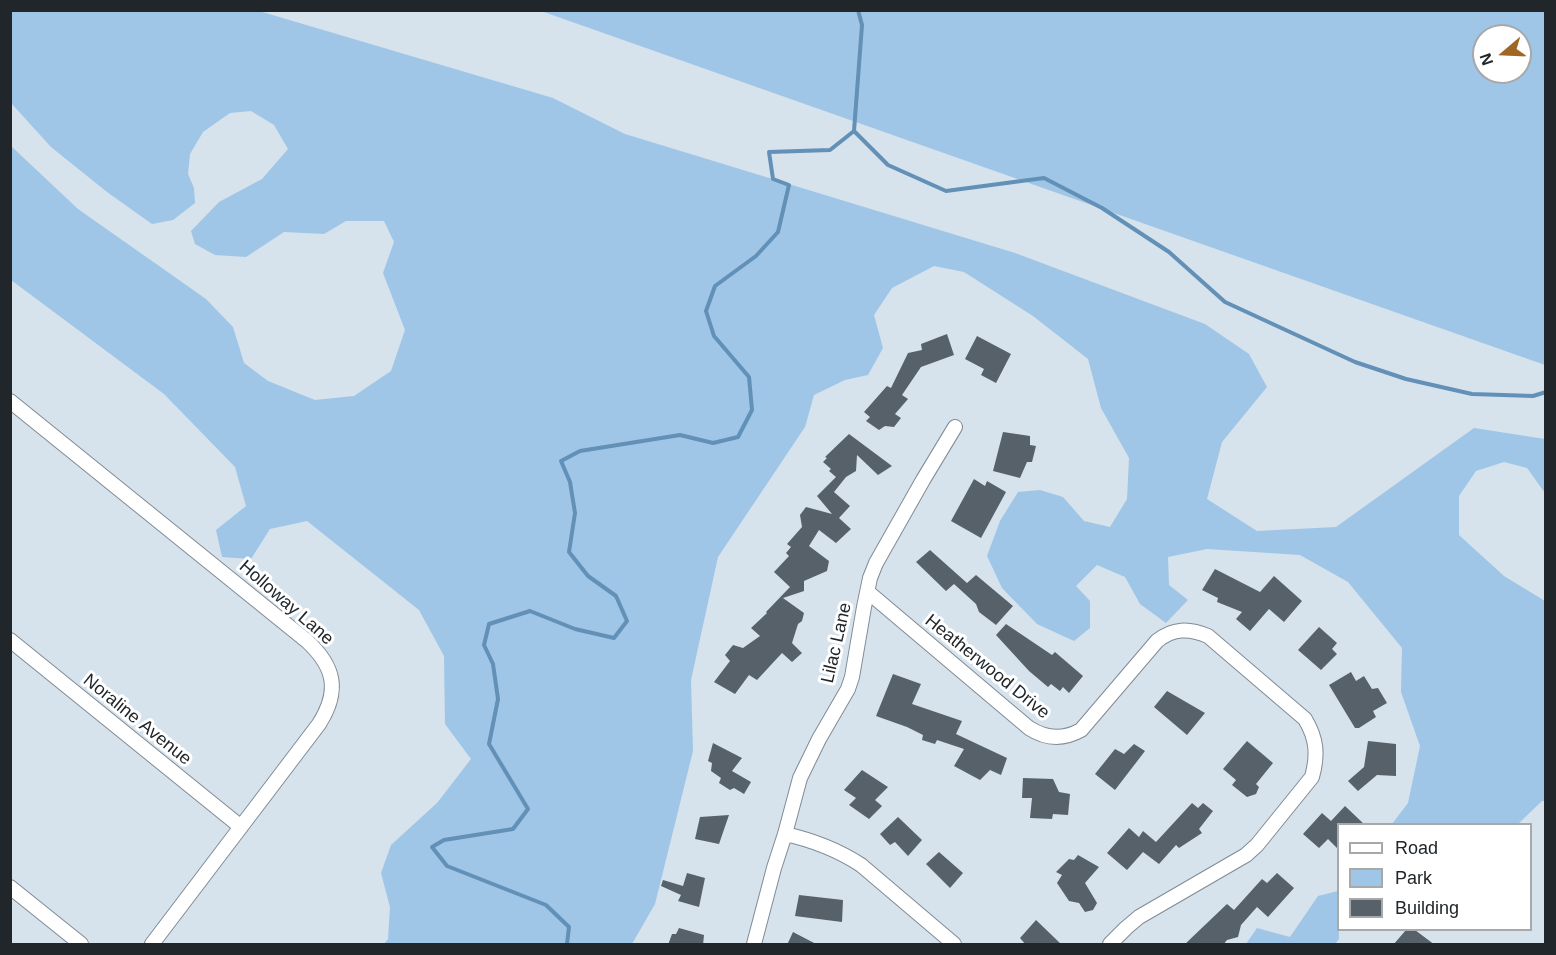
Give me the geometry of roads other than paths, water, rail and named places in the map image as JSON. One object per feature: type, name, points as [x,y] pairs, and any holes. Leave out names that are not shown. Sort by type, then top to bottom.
[{"type":"street","name":"Holloway Lane","points":[[10,401],[308,640],[327,663],[332,687],[330,702],[325,714],[152,945]]},
{"type":"street","name":"Lilac Lane","points":[[754,945],[804,768],[848,689],[852,677],[870,578],[876,563],[955,427]]},
{"type":"street","name":"Heatherwood Drive","points":[[868,592],[1029,728],[1044,736],[1064,737],[1081,730],[1156,641],[1170,633],[1185,630],[1196,631],[1208,636],[1305,719],[1315,740],[1317,753],[1312,777],[1257,845],[1246,855],[1139,917],[1125,928],[1110,945]]},
{"type":"street","name":"Noraline Avenue","points":[[10,640],[241,827]]},
{"type":"street","points":[[785,834],[800,837],[846,855],[861,865],[954,945]]},
{"type":"street","points":[[10,887],[81,945]]},
{"type":"waterway","points":[[567,944],[569,927],[546,905],[447,866],[432,847],[444,840],[513,829],[528,809],[489,744],[498,699],[493,664],[484,645],[489,624],[530,611],[575,629],[614,638],[627,621],[616,596],[588,576],[569,552],[575,513],[570,482],[561,461],[580,451],[680,435],[713,443],[738,437],[752,410],[749,377],[714,336],[706,311],[715,286],[756,256],[778,232],[789,185],[773,179],[769,152],[830,150],[854,131],[862,25],[858,10]]},
{"type":"waterway","points":[[854,131],[888,165],[946,191],[1044,178],[1102,208],[1169,252],[1225,302],[1355,362],[1406,379],[1472,394],[1533,396],[1546,392]]}]
